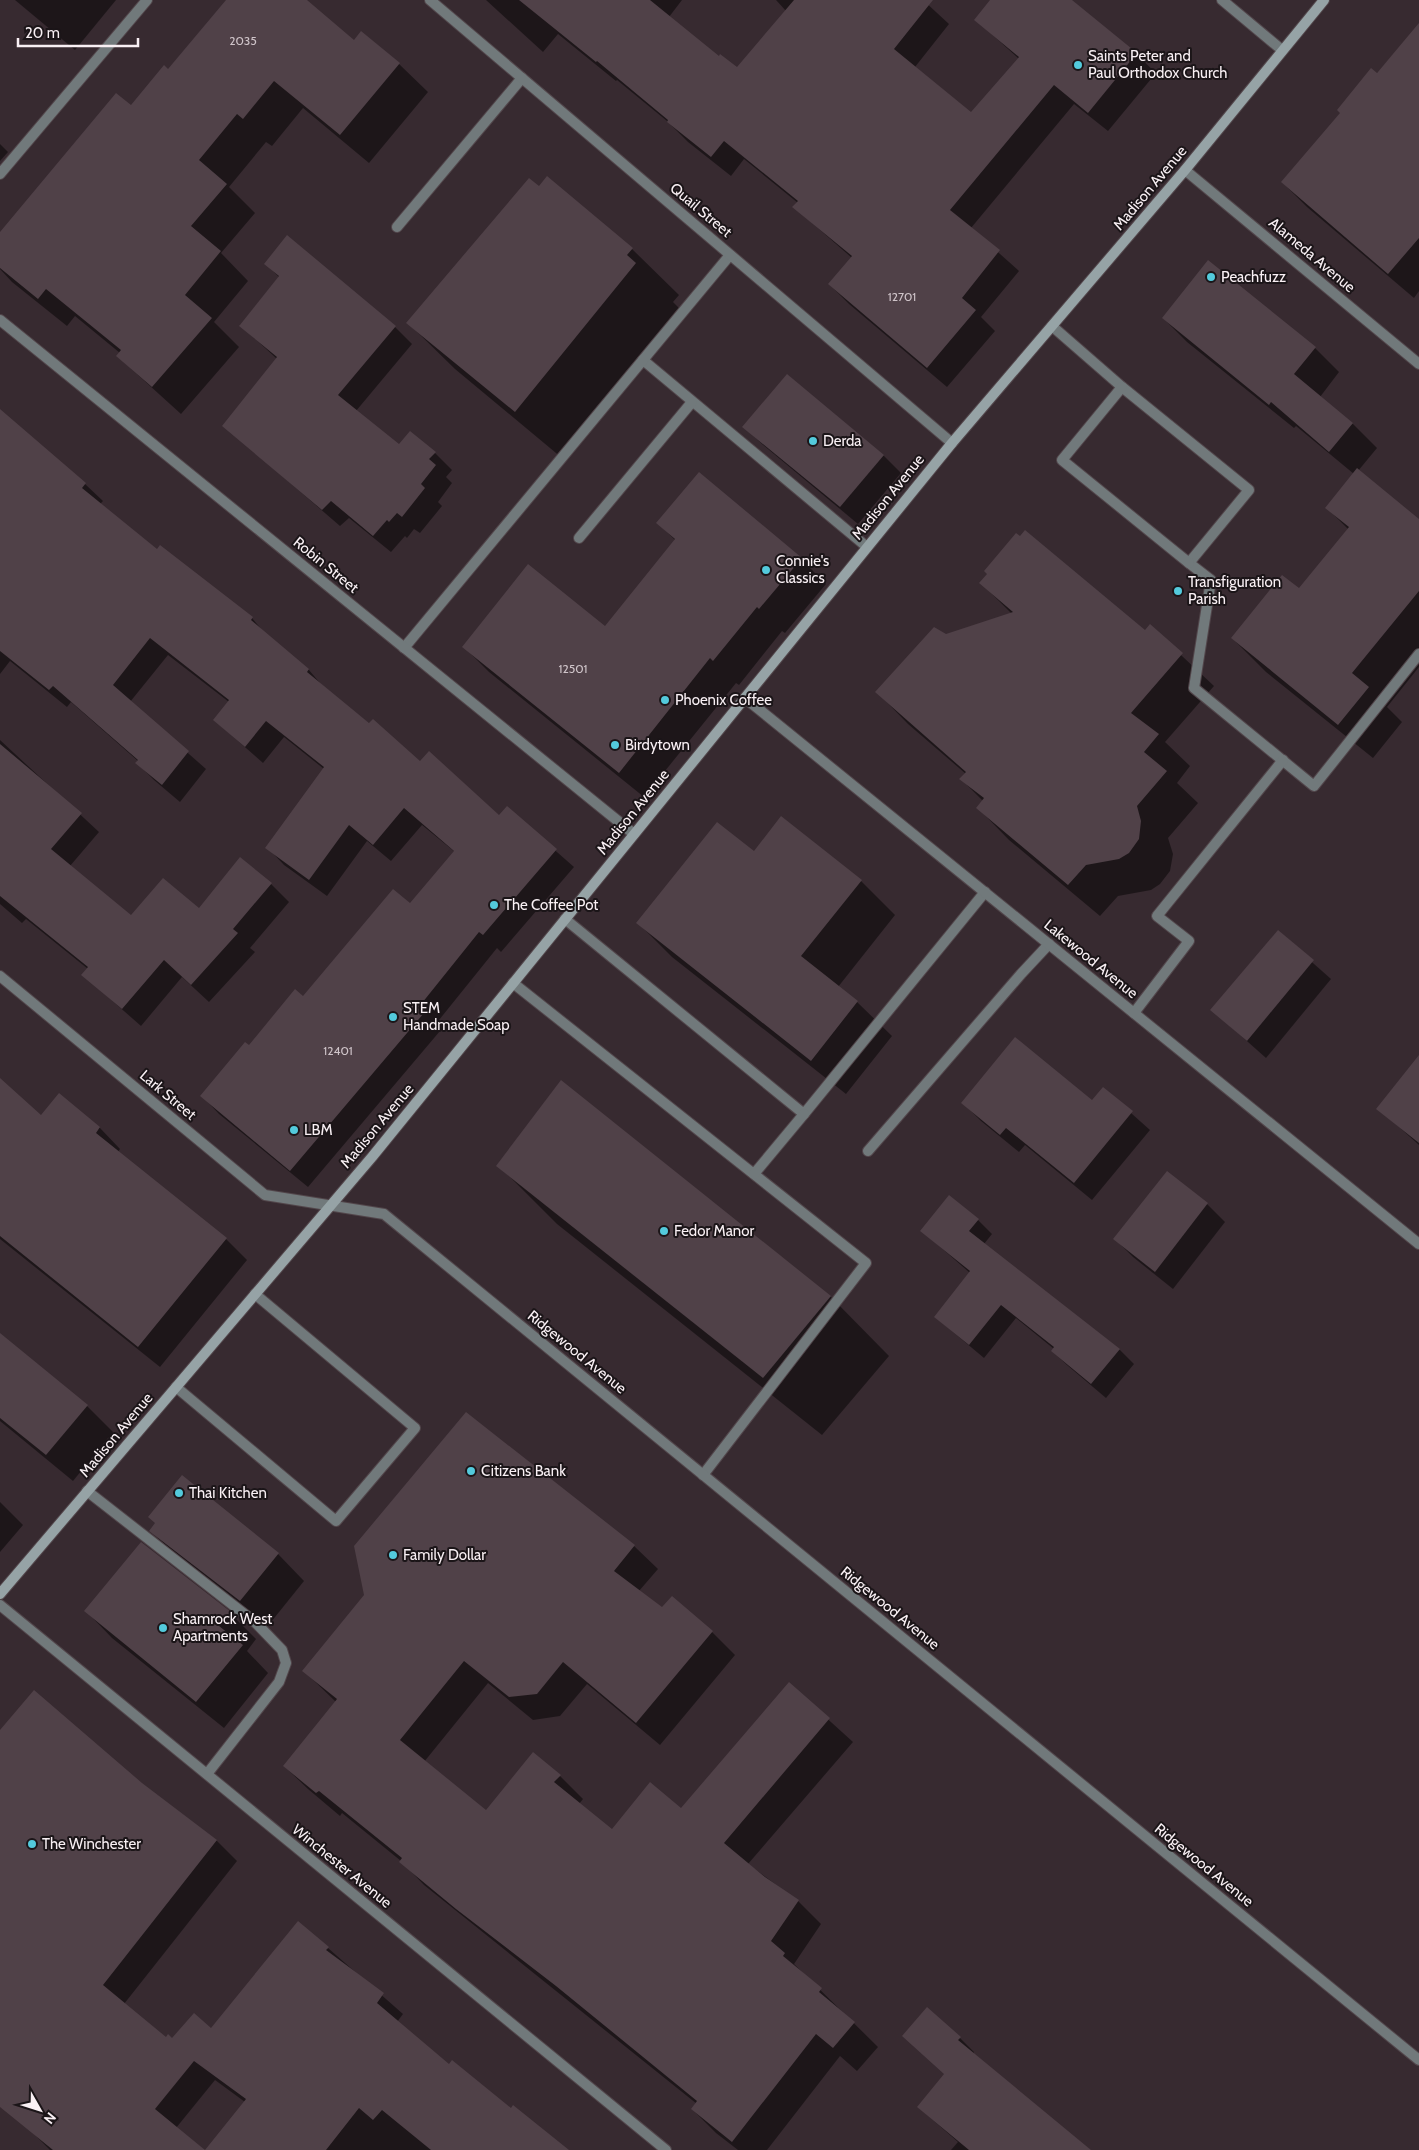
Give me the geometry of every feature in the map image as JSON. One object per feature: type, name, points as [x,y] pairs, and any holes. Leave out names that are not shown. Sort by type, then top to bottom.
[{"type":"main road","name":"Madison Avenue","points":[[0,1594],[332,1204],[952,442],[1186,170],[1324,0]]},
{"type":"street","points":[[0,174],[146,0]]},
{"type":"street","name":"Quail Street","points":[[430,0],[952,442]]},
{"type":"street","points":[[1222,0],[1282,50]]},
{"type":"street","points":[[396,227],[522,78]]},
{"type":"street","name":"Alameda Avenue","points":[[1186,170],[1419,364]]},
{"type":"street","points":[[404,648],[730,255]]},
{"type":"street","name":"Robin Street","points":[[0,320],[634,834]]},
{"type":"street","points":[[1052,326],[1122,387],[1249,490],[1189,563]]},
{"type":"street","points":[[643,360],[867,547]]},
{"type":"street","points":[[1122,387],[1062,460],[1211,580],[1194,688],[1314,786],[1419,654]]},
{"type":"street","points":[[579,538],[692,402]]},
{"type":"street","name":"Lakewood Avenue","points":[[745,698],[1419,1244]]},
{"type":"street","points":[[1134,1013],[1189,941],[1157,916],[1282,760]]},
{"type":"street","points":[[754,1174],[984,892]]},
{"type":"street","points":[[565,919],[804,1114]]},
{"type":"street","points":[[868,1151],[1049,944]]},
{"type":"street","name":"Lark Street","points":[[0,976],[265,1194],[332,1204]]},
{"type":"street","points":[[513,983],[866,1263],[703,1475]]},
{"type":"street","name":"Ridgewood Avenue","points":[[332,1204],[384,1214],[1419,2060]]},
{"type":"street","points":[[176,1386],[336,1521],[415,1428],[255,1294]]},
{"type":"street","points":[[87,1492],[256,1623],[282,1650],[286,1662],[279,1682],[207,1774]]},
{"type":"street","name":"Winchester Avenue","points":[[0,1605],[666,2150]]},
{"type":"building","points":[[226,0],[307,0],[354,40],[361,31],[400,63],[340,135],[274,81],[243,119],[237,114],[199,160],[227,184],[191,226],[221,251],[185,295],[212,318],[152,387],[116,356],[121,350],[46,289],[38,299],[0,268],[0,232],[116,93],[131,105],[164,65],[168,69]]},
{"type":"building","points":[[519,0],[650,0],[719,56],[720,54],[737,67],[794,0],[933,0],[894,49],[971,112],[1019,57],[974,20],[990,0],[1072,0],[1137,53],[1088,113],[1054,85],[950,210],[1000,250],[962,298],[976,310],[927,368],[828,284],[852,256],[792,207],[798,201],[724,141],[711,157],[667,122],[668,120],[597,61]]},
{"type":"building","points":[[1419,23],[1419,238],[1388,274],[1281,182],[1340,113],[1337,110],[1371,68],[1377,73]]},
{"type":"building","points":[[547,176],[633,248],[627,255],[636,263],[515,412],[406,323],[529,178],[539,186]]},
{"type":"building","points":[[287,235],[396,326],[338,395],[399,444],[410,431],[436,452],[429,459],[436,465],[421,484],[425,488],[402,517],[397,513],[389,522],[387,520],[373,536],[331,501],[322,510],[222,426],[277,357],[239,326],[279,276],[264,264]]},
{"type":"building","points":[[1208,260],[1316,347],[1294,374],[1353,423],[1329,452],[1271,402],[1269,405],[1162,318]]},
{"type":"building","name":"Derda","points":[[787,374],[884,455],[840,507],[742,427]]},
{"type":"building","points":[[0,409],[86,483],[82,488],[157,549],[160,545],[253,617],[251,620],[309,669],[307,672],[369,723],[373,719],[420,761],[429,751],[499,815],[507,806],[557,849],[483,935],[479,932],[418,1008],[424,1013],[290,1171],[200,1096],[245,1042],[249,1045],[295,989],[303,996],[393,889],[410,903],[454,851],[404,808],[373,845],[349,825],[309,880],[265,848],[324,767],[266,721],[245,747],[213,720],[229,700],[150,638],[113,685],[189,751],[162,785],[135,763],[138,760],[53,686],[49,690],[0,651]]},
{"type":"building","points":[[1357,468],[1419,519],[1419,591],[1352,673],[1369,687],[1338,725],[1231,638],[1282,575],[1299,588],[1349,527],[1325,508]]},
{"type":"building","points":[[699,472],[802,558],[759,609],[757,607],[713,661],[710,658],[619,773],[462,647],[528,564],[605,626],[675,539],[656,523]]},
{"type":"building","points":[[1025,530],[1145,630],[1150,624],[1183,653],[1131,713],[1159,734],[1144,752],[1167,771],[1137,806],[1141,821],[1139,839],[1129,853],[1119,859],[1086,865],[1068,885],[976,808],[984,798],[959,779],[966,772],[875,692],[934,627],[946,634],[1013,612],[979,583],[987,574],[984,571],[1016,533],[1020,536]]},
{"type":"building","points":[[0,744],[82,813],[51,849],[131,915],[163,878],[199,908],[240,857],[272,883],[233,929],[238,933],[191,985],[164,960],[122,1009],[81,975],[88,967],[0,896]]},
{"type":"building","points":[[781,816],[862,880],[801,956],[858,1001],[811,1061],[636,923],[717,822],[754,851]]},
{"type":"building","points":[[1278,930],[1314,960],[1247,1041],[1210,1010]]},
{"type":"building","points":[[1015,1037],[1092,1100],[1103,1087],[1133,1111],[1074,1183],[1006,1128],[1000,1135],[961,1103]]},
{"type":"building","points":[[1419,1055],[1419,1143],[1376,1109]]},
{"type":"building","points":[[0,1078],[41,1115],[59,1093],[100,1127],[96,1133],[227,1238],[138,1347],[0,1236]]},
{"type":"building","name":"Fedor Manor","points":[[561,1080],[831,1296],[763,1378],[496,1166]]},
{"type":"building","points":[[1167,1171],[1208,1203],[1155,1272],[1113,1239]]},
{"type":"building","points":[[949,1195],[979,1219],[969,1231],[1120,1349],[1091,1384],[1051,1351],[1054,1347],[1001,1305],[969,1345],[934,1317],[970,1271],[920,1231]]},
{"type":"building","points":[[0,1333],[88,1405],[46,1455],[0,1418]]},
{"type":"building","points":[[466,1412],[635,1545],[614,1571],[662,1607],[672,1596],[713,1631],[636,1723],[563,1662],[537,1694],[509,1697],[464,1661],[400,1740],[486,1810],[533,1752],[561,1775],[554,1782],[612,1829],[650,1782],[681,1808],[789,1682],[830,1718],[724,1843],[765,1877],[799,1900],[771,1941],[785,1953],[783,1956],[822,1988],[819,1992],[855,2022],[833,2048],[816,2034],[732,2142],[691,2109],[697,2101],[556,1986],[456,1909],[399,1862],[402,1858],[319,1791],[316,1793],[283,1766],[337,1699],[302,1671],[364,1595],[354,1546]]},
{"type":"building","points":[[182,1475],[279,1553],[240,1601],[149,1531],[155,1523],[148,1517]]},
{"type":"building","name":"Shamrock West Apartments","points":[[141,1542],[231,1612],[219,1626],[243,1645],[196,1702],[84,1611]]},
{"type":"building","points":[[34,1690],[142,1783],[217,1840],[103,1985],[166,2037],[168,2034],[172,2038],[194,2013],[211,2028],[298,1921],[329,1947],[326,1950],[384,1993],[377,2003],[449,2064],[452,2060],[511,2108],[513,2105],[569,2150],[431,2150],[382,2110],[373,2120],[359,2108],[326,2150],[205,2150],[53,2150],[0,2107],[0,1730]],"holes":[[[194,2061],[246,2099],[205,2150],[155,2109]]]},
{"type":"building","points":[[927,2007],[961,2037],[958,2040],[1091,2150],[969,2150],[917,2107],[944,2074],[902,2036]]},
{"type":"place","name":"Saints Peter and Paul Orthodox Church","points":[[1078,65]]},
{"type":"place","name":"Peachfuzz","points":[[1211,277]]},
{"type":"place","name":"Derda","points":[[813,441]]},
{"type":"place","name":"Connie's Classics","points":[[766,570]]},
{"type":"place","name":"Transfiguration Parish","points":[[1178,591]]},
{"type":"place","name":"Phoenix Coffee","points":[[665,700]]},
{"type":"place","name":"Birdytown","points":[[615,745]]},
{"type":"place","name":"The Coffee Pot","points":[[494,905]]},
{"type":"place","name":"STEM Handmade Soap","points":[[393,1017]]},
{"type":"place","name":"LBM","points":[[294,1130]]},
{"type":"place","name":"Fedor Manor","points":[[664,1231]]},
{"type":"place","name":"Citizens Bank","points":[[471,1471]]},
{"type":"place","name":"Thai Kitchen","points":[[179,1493]]},
{"type":"place","name":"Family Dollar","points":[[393,1555]]},
{"type":"place","name":"Shamrock West Apartments","points":[[163,1628]]},
{"type":"place","name":"The Winchester","points":[[32,1844]]}]
